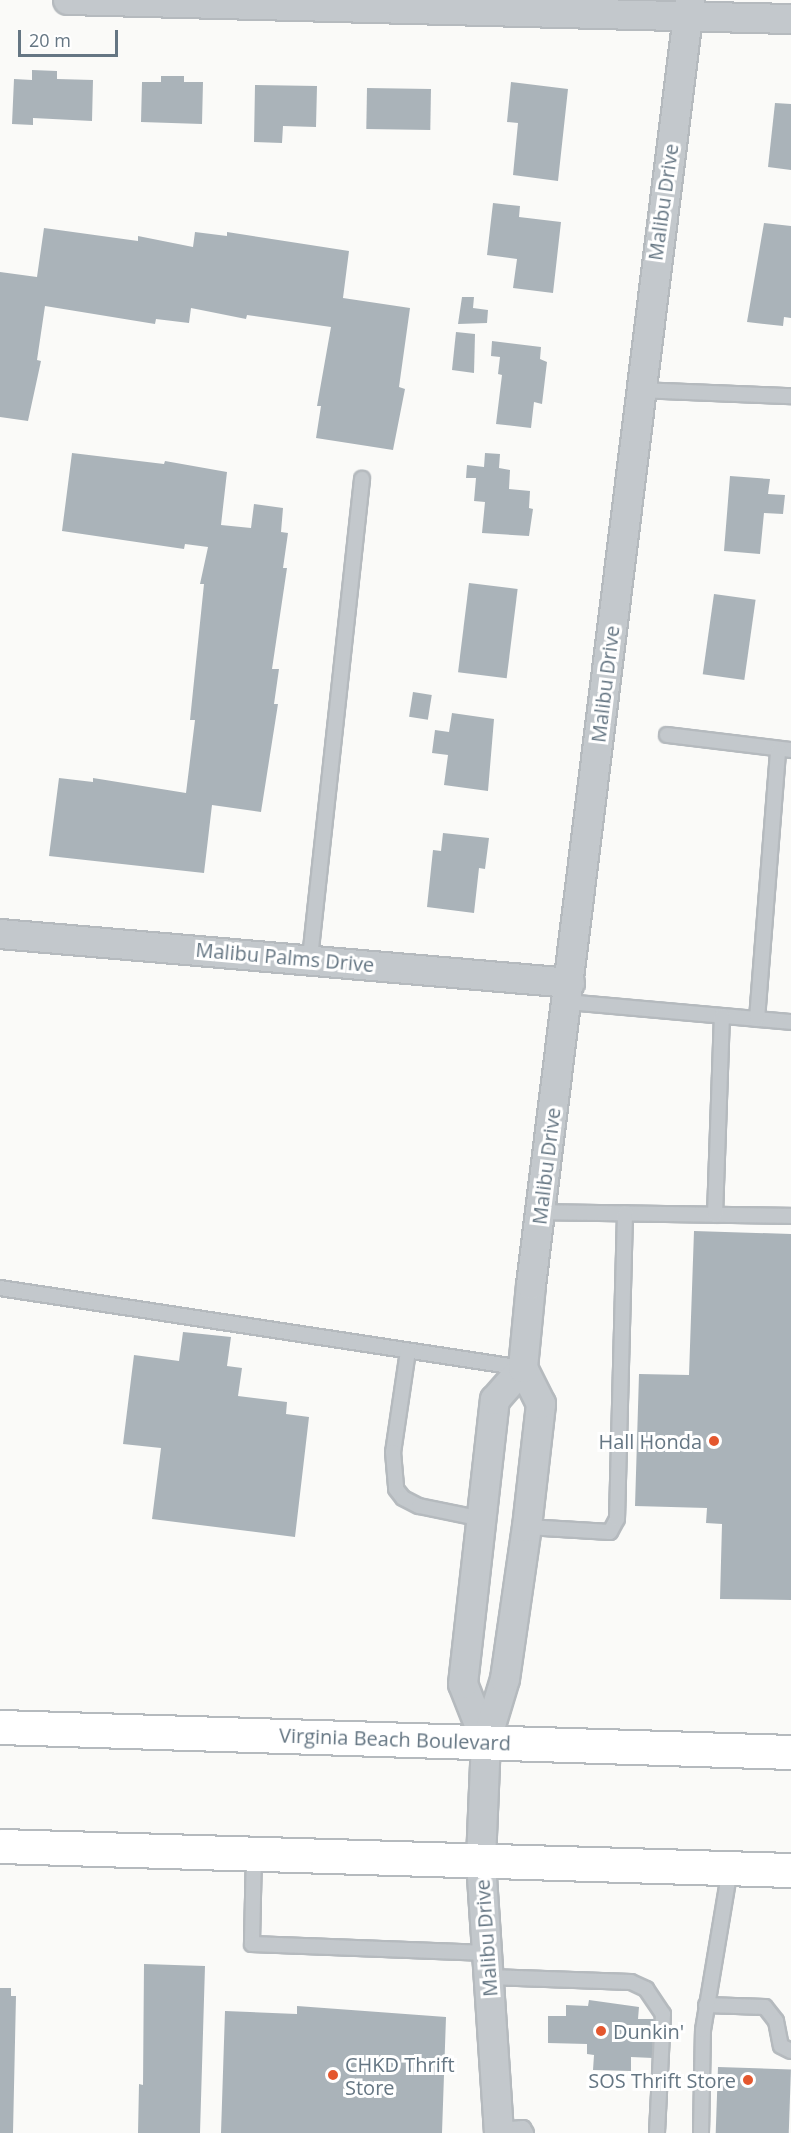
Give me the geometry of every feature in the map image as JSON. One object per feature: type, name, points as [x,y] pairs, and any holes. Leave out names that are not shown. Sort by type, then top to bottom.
[{"type":"main road","name":"Virginia Beach Boulevard","points":[[0,1727],[791,1752]]},
{"type":"main road","points":[[0,1846],[791,1870]]},
{"type":"street","points":[[68,0],[689,8],[791,19]]},
{"type":"street","name":"Malibu Drive","points":[[512,2131],[488,1965],[481,1860],[486,1742],[505,1679],[527,1527],[541,1404],[523,1368],[639,390],[689,8]]},
{"type":"street","name":"Malibu Palms Drive","points":[[0,934],[310,958],[568,992]]},
{"type":"street","name":"Malibu Drive","points":[[486,1742],[462,1683],[495,1400],[523,1368]]},
{"type":"lane","points":[[639,390],[791,396]]},
{"type":"lane","points":[[310,958],[362,479]]},
{"type":"lane","points":[[667,735],[784,750],[757,1019]]},
{"type":"lane","points":[[568,992],[722,1016],[791,1022]]},
{"type":"lane","points":[[715,1215],[722,1016]]},
{"type":"lane","points":[[540,1212],[791,1216]]},
{"type":"lane","points":[[527,1527],[610,1532],[617,1519],[625,1213]]},
{"type":"lane","points":[[0,1288],[523,1368]]},
{"type":"lane","points":[[408,1351],[393,1452],[396,1489],[403,1498],[419,1506],[482,1519]]},
{"type":"lane","points":[[254,1853],[252,1944],[488,1965],[631,1982],[646,1989],[663,2014],[657,2133]]},
{"type":"lane","points":[[701,2133],[706,2005],[730,1868]]},
{"type":"lane","points":[[706,2005],[765,2007],[776,2021],[781,2046],[791,2051]]},
{"type":"building","points":[[32,70],[57,71],[57,79],[93,80],[92,121],[33,118],[33,125],[12,124],[14,79],[32,80]]},
{"type":"building","points":[[161,76],[184,76],[184,82],[203,82],[202,124],[141,122],[142,82],[161,82]]},
{"type":"building","points":[[511,82],[568,89],[558,181],[513,175],[518,123],[507,122]]},
{"type":"building","points":[[255,85],[317,86],[316,127],[283,126],[282,143],[254,142]]},
{"type":"building","points":[[367,88],[431,89],[430,130],[366,129]]},
{"type":"building","points":[[775,103],[791,104],[791,170],[768,167]]},
{"type":"building","points":[[493,203],[520,206],[519,217],[561,222],[553,293],[513,288],[517,259],[487,255]]},
{"type":"building","points":[[764,223],[791,226],[791,318],[784,317],[783,326],[747,322]]},
{"type":"building","points":[[44,228],[138,241],[138,236],[193,247],[195,232],[227,236],[227,232],[349,251],[343,298],[410,308],[399,387],[405,389],[393,450],[316,438],[321,406],[317,406],[331,327],[247,315],[246,319],[191,308],[189,323],[156,319],[155,324],[45,306],[37,360],[41,361],[28,421],[0,417],[0,272],[37,277]]},
{"type":"building","points":[[462,297],[474,297],[473,308],[488,310],[487,323],[458,324]]},
{"type":"building","points":[[456,332],[475,334],[474,373],[452,370]]},
{"type":"building","points":[[492,341],[541,347],[540,359],[547,362],[542,404],[534,402],[531,428],[496,424],[502,375],[498,374],[500,357],[491,356]]},
{"type":"building","points":[[72,453],[164,464],[165,461],[227,472],[221,525],[251,528],[254,504],[283,508],[281,532],[288,533],[283,568],[287,568],[272,669],[279,669],[274,704],[278,704],[261,812],[212,805],[204,873],[49,856],[59,778],[93,782],[93,778],[186,793],[195,720],[190,720],[204,584],[200,584],[208,547],[185,544],[184,549],[62,531]]},
{"type":"building","points":[[485,453],[500,454],[499,468],[510,470],[509,489],[530,491],[529,508],[533,509],[529,536],[482,533],[485,502],[474,501],[476,478],[466,478],[467,465],[484,467]]},
{"type":"building","points":[[730,476],[770,479],[768,494],[785,495],[783,514],[764,513],[760,554],[724,551]]},
{"type":"building","points":[[469,583],[518,589],[507,678],[458,672]]},
{"type":"building","points":[[714,594],[756,600],[744,680],[703,674]]},
{"type":"building","points":[[413,692],[432,695],[428,720],[409,717]]},
{"type":"building","points":[[452,713],[494,719],[488,791],[444,785],[448,755],[432,753],[435,730],[449,732]]},
{"type":"building","points":[[443,833],[489,838],[485,869],[479,868],[474,913],[427,907],[433,850],[441,851]]},
{"type":"building","name":"Hall Honda","points":[[694,1231],[791,1234],[791,1600],[720,1599],[722,1524],[706,1523],[707,1508],[635,1506],[639,1374],[689,1375]]},
{"type":"building","points":[[183,1332],[231,1337],[227,1366],[242,1368],[238,1396],[287,1402],[286,1414],[309,1417],[295,1537],[152,1519],[161,1448],[123,1444],[134,1355],[179,1361]]},
{"type":"building","points":[[144,1964],[205,1966],[200,2133],[138,2133],[139,2084],[143,2085]]},
{"type":"building","points":[[0,1988],[11,1988],[11,1996],[16,1996],[13,2133],[0,2133]]},
{"type":"building","name":"Dunkin'","points":[[589,2000],[639,2007],[638,2019],[656,2019],[653,2058],[631,2057],[631,2071],[593,2070],[594,2055],[587,2054],[587,2044],[548,2043],[548,2016],[566,2016],[566,2005],[588,2006]]},
{"type":"building","name":"CHKD Thrift Store","points":[[297,2006],[446,2017],[442,2133],[221,2133],[225,2011],[297,2014]]},
{"type":"building","points":[[718,2067],[791,2070],[789,2133],[716,2133]]},
{"type":"place","name":"Hall Honda","points":[[714,1441]]},
{"type":"place","name":"Dunkin'","points":[[601,2031]]},
{"type":"place","name":"CHKD Thrift Store","points":[[333,2075]]},
{"type":"place","name":"SOS Thrift Store","points":[[748,2080]]}]
